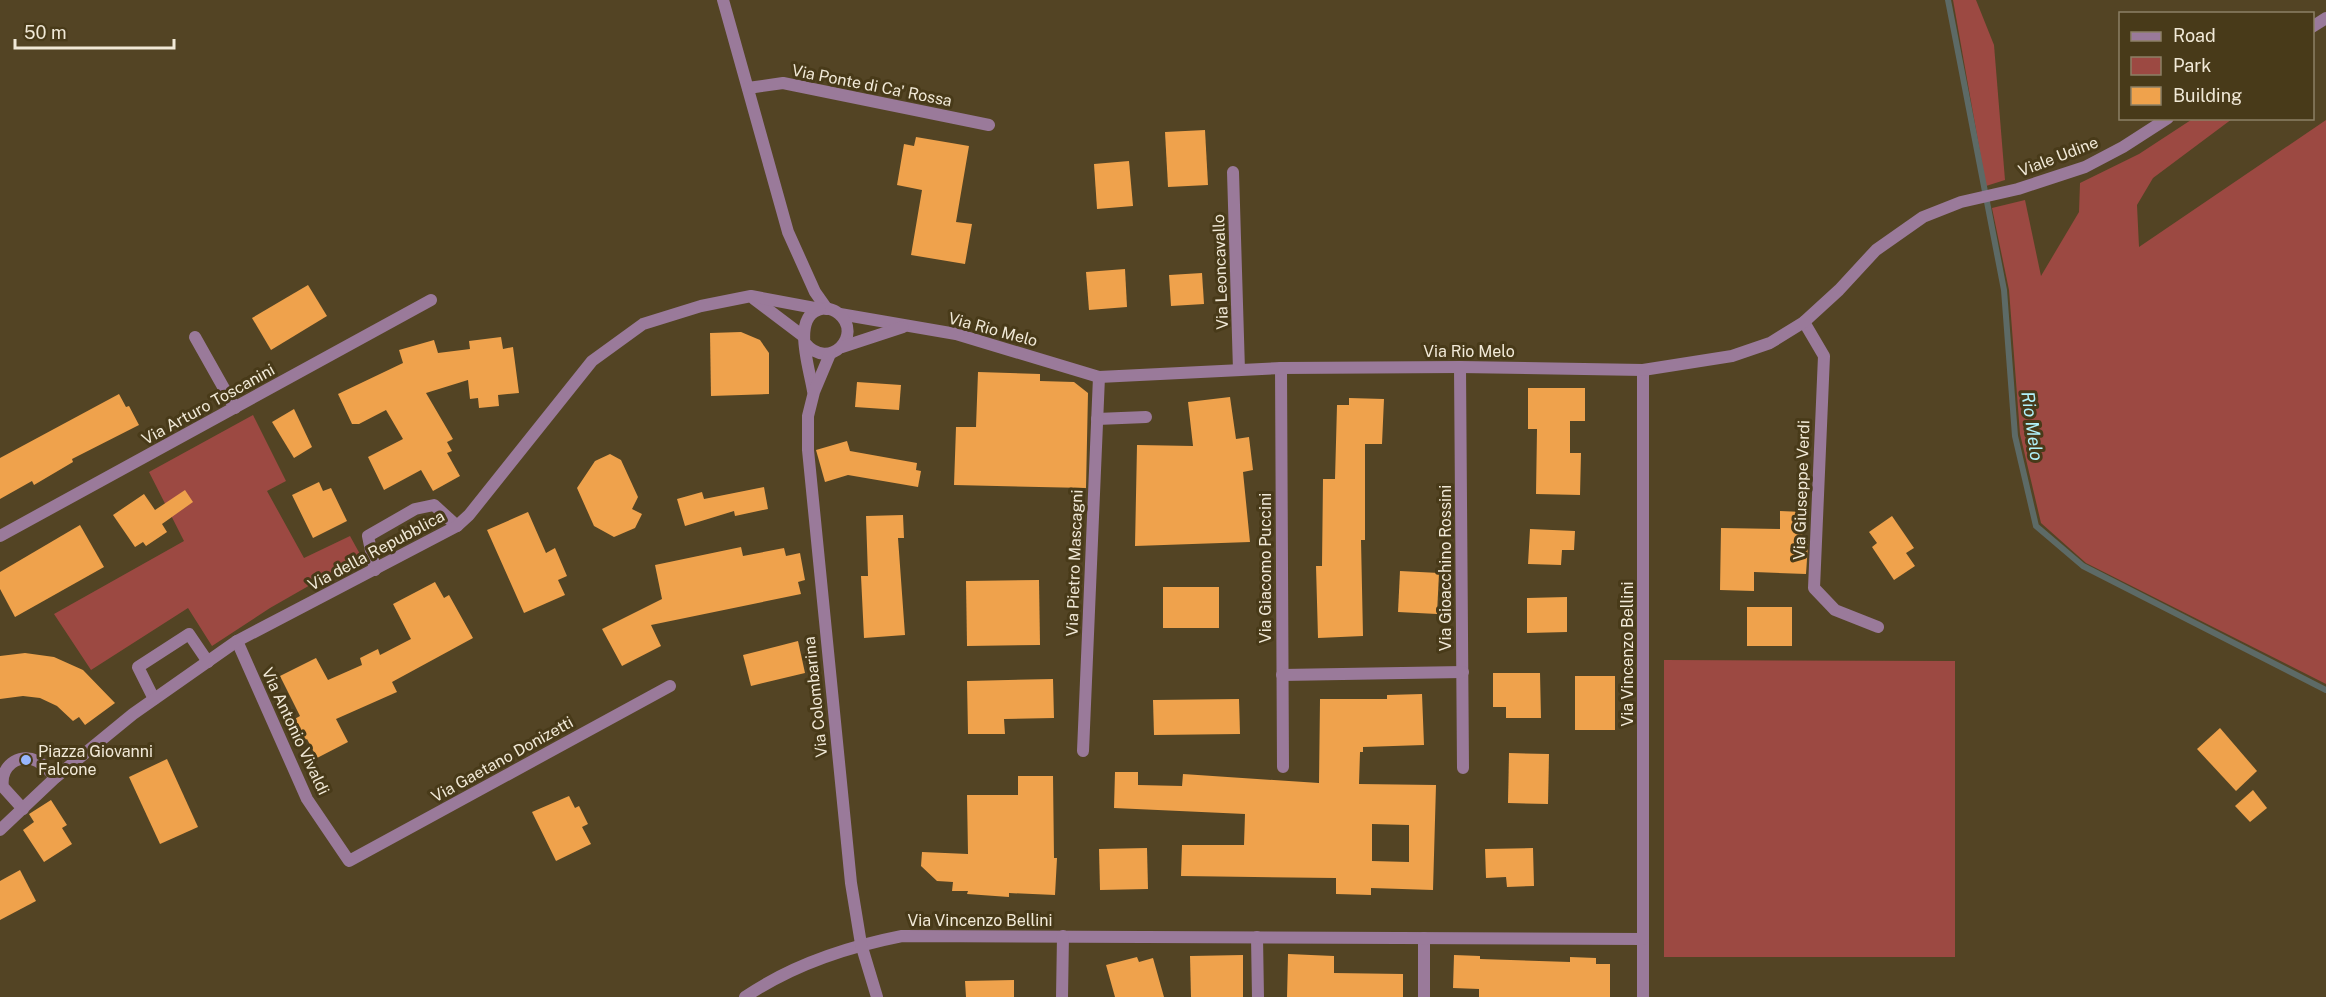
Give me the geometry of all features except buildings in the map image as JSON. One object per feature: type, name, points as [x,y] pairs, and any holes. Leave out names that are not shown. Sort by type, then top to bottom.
[{"type":"street","points":[[723,0],[788,232],[824,309]]},
{"type":"street","name":"Via Ponte di Ca' Rossa","points":[[748,88],[783,83],[989,125]]},
{"type":"street","name":"Viale Udine","points":[[1986,196],[2018,189],[2085,167],[2123,147],[2165,120]]},
{"type":"street","name":"Via Leoncavallo","points":[[1233,172],[1239,370]]},
{"type":"street","name":"Via Rio Melo","points":[[840,314],[956,334],[1099,377],[1281,368],[1460,367],[1643,370],[1732,356],[1770,343],[1804,322],[1839,290],[1876,250],[1923,217],[1961,202],[1986,196]]},
{"type":"street","points":[[751,297],[804,339],[816,352],[830,354],[842,346],[848,333],[840,314],[824,309],[808,316],[802,329],[804,339]]},
{"type":"street","name":"Via della Repubblica","points":[[0,831],[56,777],[154,699],[237,642],[457,526],[469,515],[592,361],[643,324],[701,306],[751,297],[824,309]]},
{"type":"street","name":"Via Arturo Toscanini","points":[[0,537],[431,300]]},
{"type":"street","name":"Via Giuseppe Verdi","points":[[1804,322],[1824,356],[1814,588],[1835,610],[1878,627]]},
{"type":"street","name":"Via Rio Melo","points":[[842,346],[907,326]]},
{"type":"street","points":[[195,337],[235,408]]},
{"type":"street","name":"Via Colombarina","points":[[804,339],[814,392]]},
{"type":"street","name":"Via Colombarina","points":[[830,354],[814,392],[808,416],[811,494],[851,883],[861,944],[876,997]]},
{"type":"street","name":"Via Gioacchino Rossini","points":[[1460,367],[1463,768]]},
{"type":"street","name":"Via Giacomo Puccini","points":[[1281,368],[1283,767]]},
{"type":"street","name":"Via Vincenzo Bellini","points":[[1643,370],[1643,997]]},
{"type":"street","name":"Via Pietro Mascagni","points":[[1083,751],[1099,377]]},
{"type":"street","points":[[1097,420],[1146,417]]},
{"type":"street","points":[[375,570],[368,536],[415,509],[434,505],[457,526]]},
{"type":"street","points":[[154,699],[138,667],[189,634],[208,662]]},
{"type":"street","name":"Via Antonio Vivaldi","points":[[237,642],[307,799],[349,861]]},
{"type":"street","points":[[1282,675],[1462,672]]},
{"type":"street","name":"Via Gaetano Donizetti","points":[[349,861],[670,686]]},
{"type":"street","points":[[23,808],[3,787],[3,772],[11,763],[27,758],[36,761],[56,777]]},
{"type":"street","name":"Via Vincenzo Bellini","points":[[745,997],[818,958],[861,944],[902,936],[1643,939]]},
{"type":"street","name":"Via Vincenzo Bellini","points":[[1062,997],[1063,936]]},
{"type":"street","points":[[1257,937],[1258,997]]},
{"type":"street","points":[[1424,938],[1424,997]]},
{"type":"green space","points":[[1953,0],[1976,0],[1994,45],[2005,180],[1986,186]]},
{"type":"green space","points":[[2191,120],[2231,120],[2153,178],[2137,205],[2139,247],[2326,120],[2326,684],[2086,563],[2041,523],[2020,434],[2009,290],[1992,208],[2025,200],[2041,276],[2079,212],[2080,183],[2139,154]]},
{"type":"green space","points":[[253,415],[286,481],[267,491],[304,558],[350,536],[361,556],[270,608],[212,646],[188,608],[91,670],[54,614],[184,541],[149,472]]},
{"type":"green space","points":[[1664,660],[1955,661],[1955,957],[1664,957]]},
{"type":"waterway","name":"Rio Melo","points":[[1948,0],[2004,290],[2015,436],[2036,526],[2083,566],[2326,690]]},
{"type":"place","name":"Piazza Giovanni Falcone","points":[[26,760]]}]
